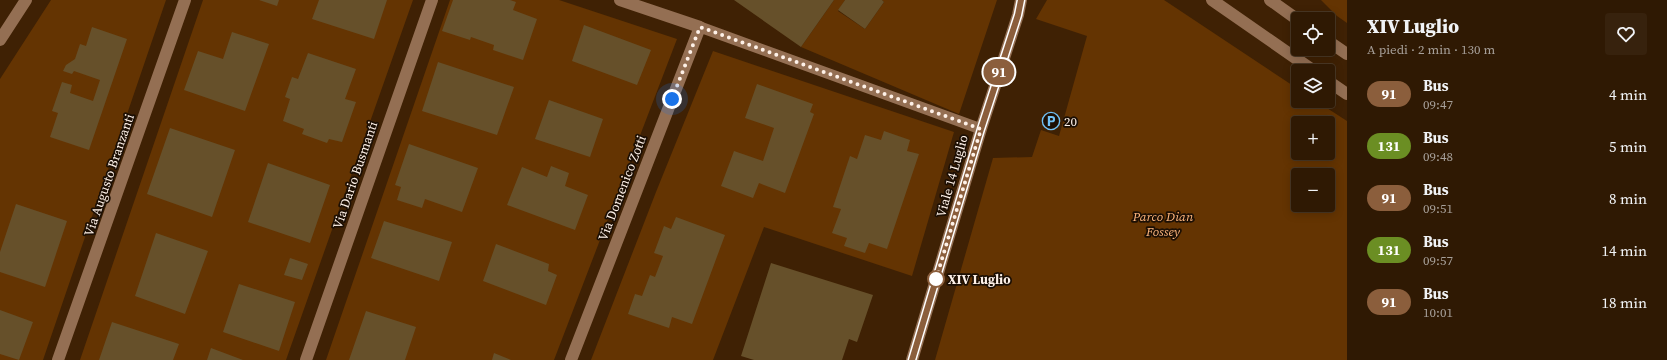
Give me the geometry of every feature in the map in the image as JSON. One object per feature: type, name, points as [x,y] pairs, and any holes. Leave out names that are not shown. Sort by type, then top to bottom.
[{"type":"street","points":[[0,40],[26,0]]},
{"type":"street","name":"Via Augusto Branzanti","points":[[58,360],[185,0]]},
{"type":"street","name":"Via Dario Busmanti","points":[[306,360],[432,0]]},
{"type":"street","points":[[620,0],[700,27]]},
{"type":"street","name":"Viale 14 Luglio","points":[[912,360],[981,129],[1018,15],[1021,0]]},
{"type":"street","points":[[1212,0],[1304,64]]},
{"type":"street","points":[[1273,1],[1291,15]]},
{"type":"street","name":"Via Domenico Zotti","points":[[571,360],[700,27]]},
{"type":"street","points":[[1335,46],[1347,54]]},
{"type":"street","points":[[1335,86],[1347,94]]},
{"type":"lane","points":[[700,27],[981,129]]},
{"type":"green space","points":[[51,0],[166,0],[43,360],[0,360],[0,79]]},
{"type":"green space","points":[[203,0],[413,0],[286,360],[80,360]]},
{"type":"green space","points":[[450,0],[559,0],[677,39],[554,360],[326,360]]},
{"type":"green space","points":[[834,0],[845,0],[838,11],[865,29],[884,2],[882,0],[997,0],[959,114],[801,47]]},
{"type":"green space","name":"Parco Dian Fossey","points":[[1047,0],[1164,0],[1291,84],[1291,108],[1327,108],[1347,121],[1347,360],[935,360],[993,158],[1032,157],[1041,130],[1059,136],[1087,36],[1036,19]]},
{"type":"green space","points":[[1321,0],[1347,0],[1347,23],[1337,16],[1335,12],[1333,12]]},
{"type":"green space","points":[[713,51],[954,132],[912,276],[764,227],[713,360],[591,360],[656,192]]},
{"type":"building","points":[[259,0],[279,0],[277,6]]},
{"type":"building","points":[[319,0],[387,0],[374,39],[312,19]]},
{"type":"building","points":[[453,0],[510,0],[516,2],[513,10],[537,19],[523,60],[493,50],[494,45],[471,37],[470,40],[442,31]]},
{"type":"building","points":[[734,0],[834,0],[801,47]]},
{"type":"building","points":[[845,0],[882,0],[884,2],[865,29],[838,10]]},
{"type":"building","points":[[584,25],[651,50],[637,85],[572,61]]},
{"type":"building","points":[[92,27],[127,39],[89,150],[50,137],[58,113],[52,111],[62,82],[72,85],[70,93],[93,101],[100,80],[74,71],[72,74],[63,71],[66,65],[75,59],[80,44],[86,46]]},
{"type":"building","points":[[232,32],[269,44],[245,111],[184,90],[198,51],[223,59]]},
{"type":"building","points":[[308,53],[356,69],[345,99],[356,102],[342,142],[329,139],[327,143],[302,134],[304,129],[283,121],[290,99],[285,97],[292,77],[298,79]]},
{"type":"building","points":[[438,62],[514,87],[497,135],[422,111]]},
{"type":"building","points":[[757,84],[813,104],[810,112],[814,114],[785,193],[759,183],[753,198],[721,186],[734,151],[763,161],[774,128],[745,118]]},
{"type":"building","points":[[549,100],[603,119],[590,157],[535,139]]},
{"type":"building","points":[[170,128],[235,150],[212,217],[147,194]]},
{"type":"building","points":[[884,131],[910,140],[907,151],[919,154],[887,249],[869,243],[865,253],[844,246],[847,238],[832,233],[841,209],[833,207],[850,156],[857,159],[865,135],[881,140]]},
{"type":"building","points":[[409,144],[478,168],[462,212],[425,199],[422,208],[397,200],[401,187],[395,185]]},
{"type":"building","points":[[268,163],[330,185],[310,243],[248,222]]},
{"type":"building","points":[[551,166],[569,173],[565,186],[588,195],[575,230],[507,205],[522,167],[547,177]]},
{"type":"building","points":[[16,204],[67,221],[45,287],[0,272],[0,252]]},
{"type":"building","points":[[676,217],[725,235],[692,324],[672,317],[669,328],[628,314],[635,294],[642,296],[650,275],[655,277],[663,256],[654,253],[664,226],[671,229]]},
{"type":"building","points":[[384,221],[452,242],[439,281],[371,258]]},
{"type":"building","points":[[156,233],[208,251],[185,314],[135,296]]},
{"type":"building","points":[[496,244],[549,264],[548,271],[557,275],[546,305],[483,281]]},
{"type":"building","points":[[290,258],[308,264],[302,280],[284,275]]},
{"type":"building","points":[[771,263],[873,295],[857,342],[849,339],[842,360],[754,360],[741,356]]},
{"type":"building","points":[[239,284],[295,302],[279,351],[223,332]]},
{"type":"building","points":[[0,310],[33,322],[19,360],[0,354]]},
{"type":"building","points":[[366,311],[416,327],[405,360],[349,360]]},
{"type":"building","points":[[112,322],[179,344],[173,360],[99,360]]},
{"type":"building","points":[[211,348],[243,360],[207,360]]},
{"type":"building","points":[[494,353],[511,360],[492,360]]},
{"type":"bus line","name":"91","points":[[912,360],[981,129],[1018,15],[1021,0]]},
{"type":"place","name":"20","points":[[1051,121]]},
{"type":"place","name":"XIV Luglio","points":[[936,279]]},
{"type":"route","points":[[672,99],[700,27],[981,129],[936,279]]}]
